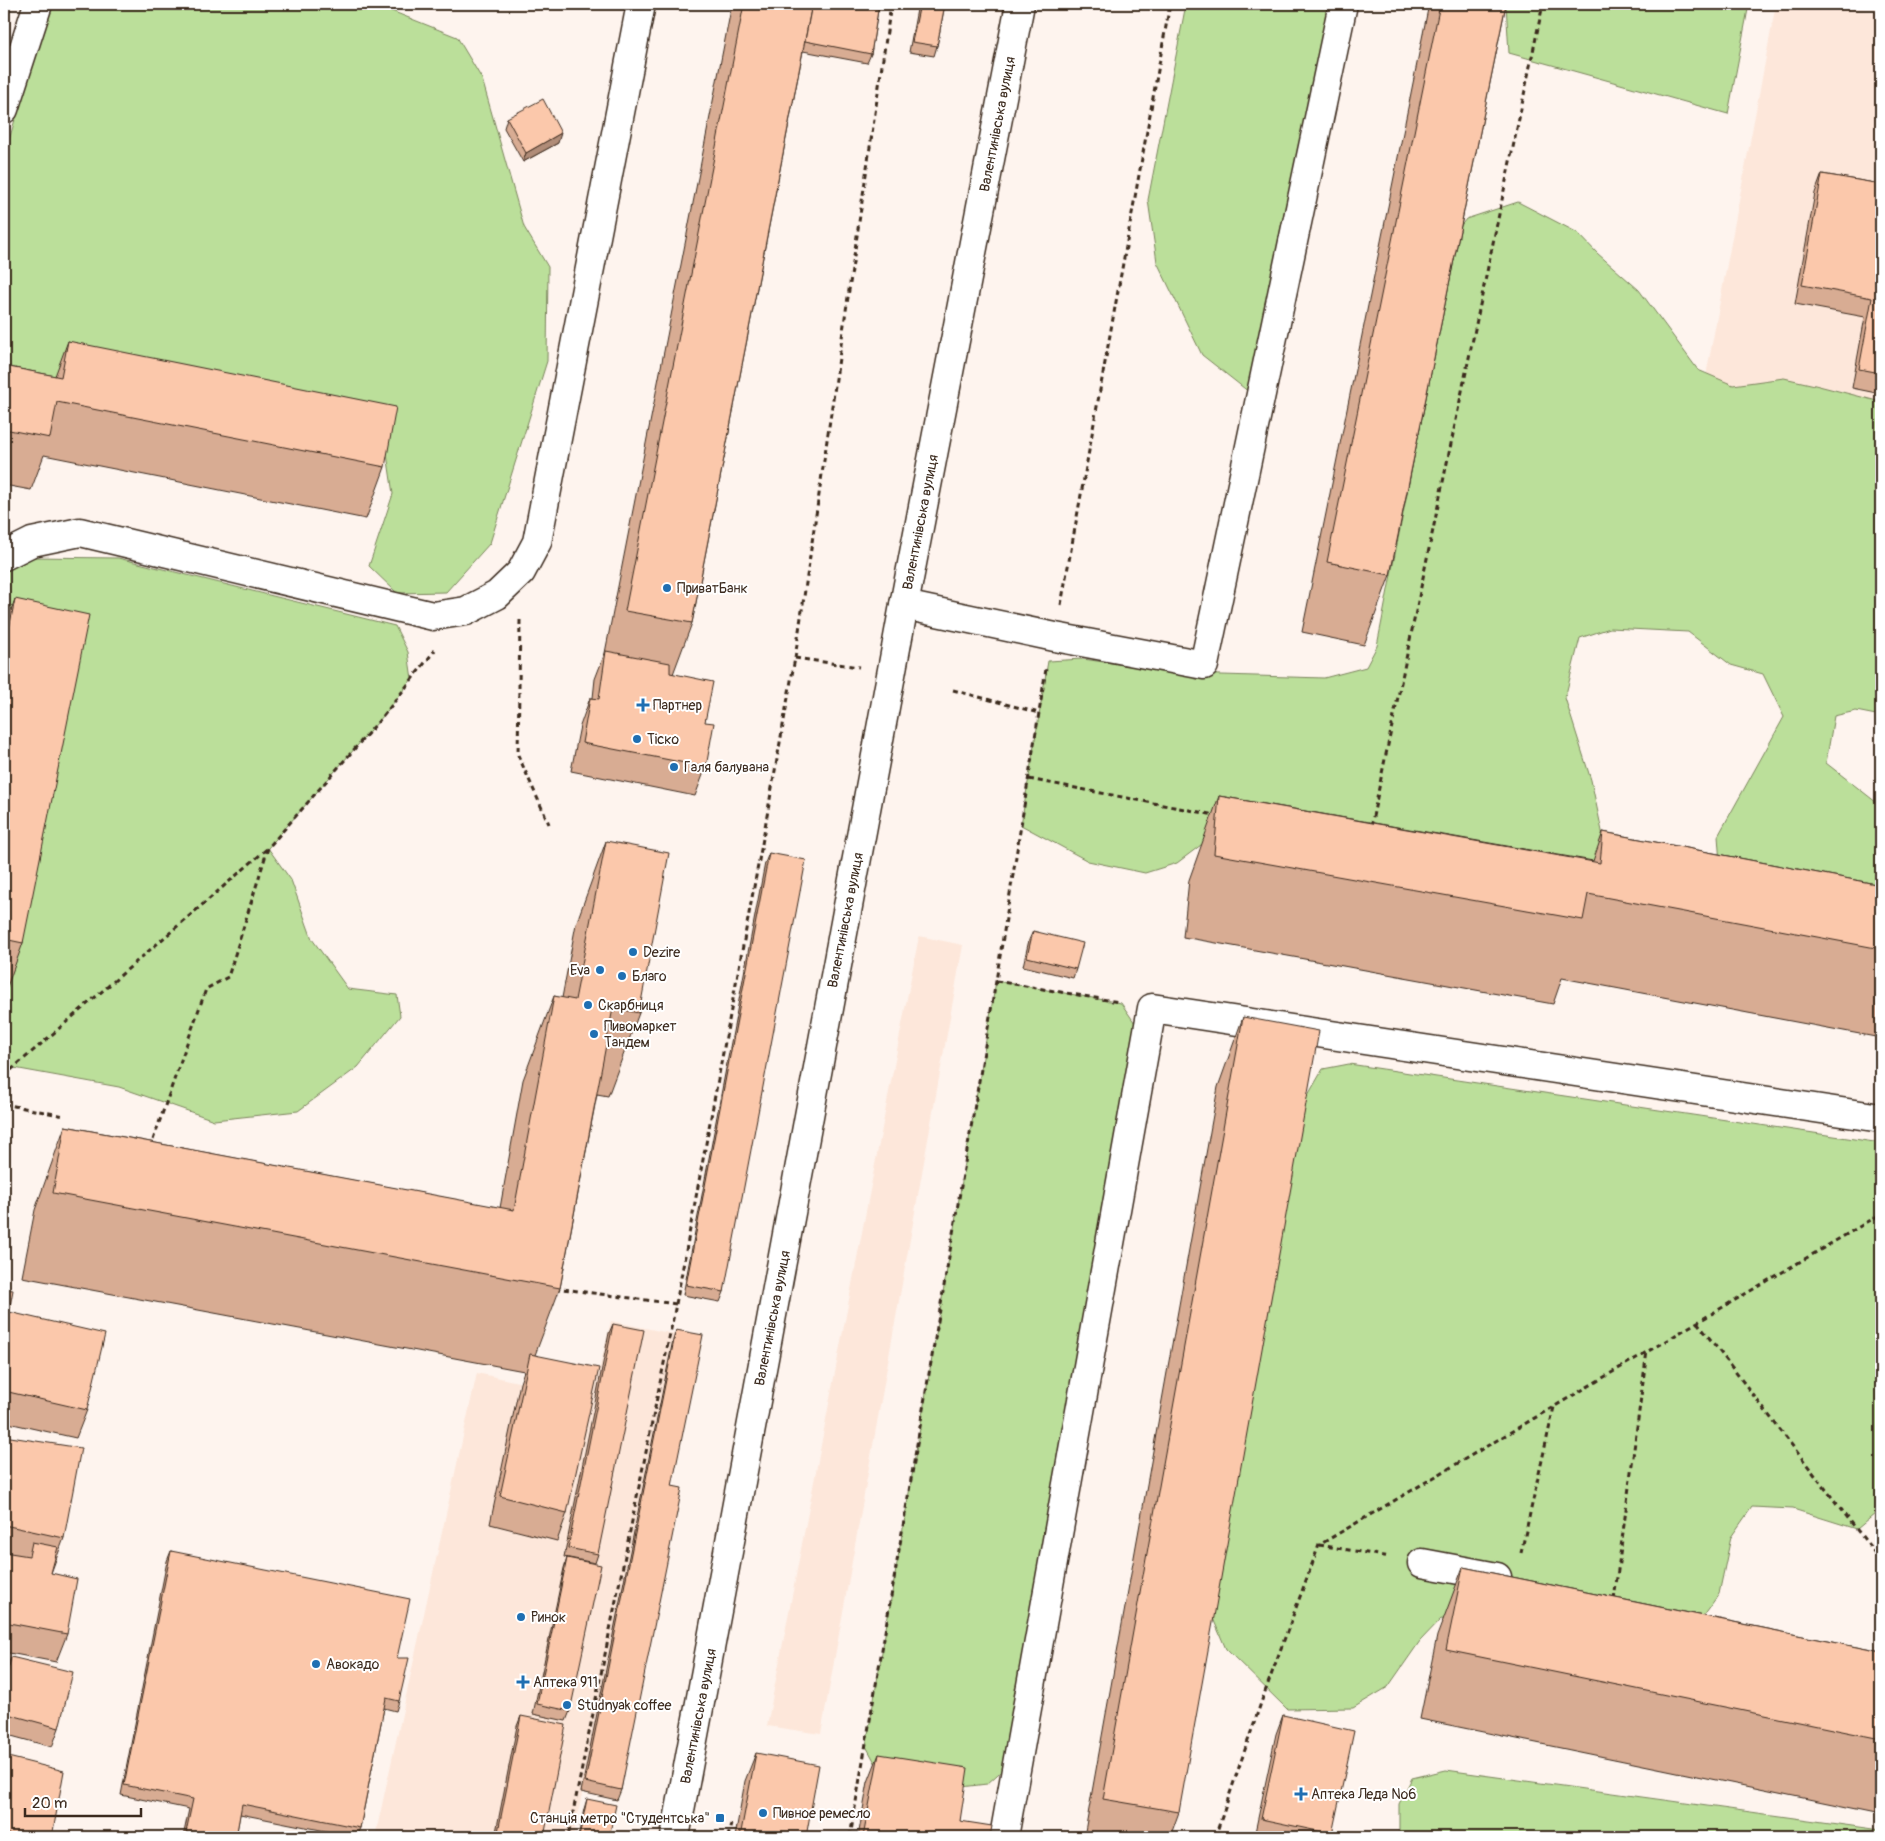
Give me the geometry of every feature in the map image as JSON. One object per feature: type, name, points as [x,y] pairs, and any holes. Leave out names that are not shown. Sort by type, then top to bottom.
[{"type":"street","points":[[4,109],[38,4]]},
{"type":"street","points":[[4,556],[32,542],[80,532],[433,616],[466,611],[497,595],[521,572],[537,542],[641,4]]},
{"type":"street","name":"Валентинівська вулиця","points":[[675,1837],[904,605],[1020,4]]},
{"type":"street","points":[[904,605],[1055,637],[1204,665],[1343,4]]},
{"type":"street","points":[[1004,1837],[1152,1008],[1881,1118]]},
{"type":"street","points":[[1422,1562],[1519,1582]]},
{"type":"path","points":[[568,1837],[676,1304],[795,658],[891,4]]},
{"type":"path","points":[[850,1837],[996,980],[1049,652],[1055,637],[1170,4]]},
{"type":"path","points":[[1370,834],[1543,4]]},
{"type":"path","points":[[521,572],[518,756],[549,824]]},
{"type":"path","points":[[4,1076],[268,848],[384,715],[466,611]]},
{"type":"path","points":[[795,658],[861,667]]},
{"type":"path","points":[[953,690],[1039,713]]},
{"type":"path","points":[[1029,779],[1222,816]]},
{"type":"path","points":[[153,1140],[206,989],[228,977],[268,848]]},
{"type":"path","points":[[996,980],[1152,1008]]},
{"type":"path","points":[[4,1104],[64,1116]]},
{"type":"path","points":[[1215,1837],[1262,1700],[1319,1545],[1881,1214]]},
{"type":"path","points":[[554,1288],[676,1304]]},
{"type":"path","points":[[1697,1322],[1881,1561]]},
{"type":"path","points":[[1614,1600],[1647,1351]]},
{"type":"path","points":[[1519,1582],[1554,1406]]},
{"type":"path","points":[[1319,1545],[1422,1562]]},
{"type":"path","points":[[728,1837],[731,1824]]},
{"type":"shaded area","points":[[1776,4],[1831,4],[1881,13],[1881,591],[1673,551]]},
{"type":"shaded area","points":[[919,936],[963,945],[821,1734],[767,1726]]},
{"type":"shaded area","name":"Ринок","points":[[611,1321],[679,1335],[573,1837],[375,1837],[477,1373],[592,1398]]},
{"type":"green space","points":[[49,4],[359,4],[389,10],[457,37],[482,79],[524,227],[548,267],[547,361],[490,543],[446,592],[397,593],[369,566],[393,494],[386,447],[4,384],[4,157]]},
{"type":"green space","points":[[1186,4],[1334,4],[1254,396],[1202,355],[1157,262],[1148,200]]},
{"type":"green space","points":[[1506,4],[1749,4],[1728,114],[1509,53]]},
{"type":"green space","points":[[1518,202],[1578,233],[1597,253],[1639,290],[1698,370],[1733,385],[1784,378],[1881,402],[1881,716],[1856,711],[1834,716],[1826,763],[1881,806],[1881,938],[1721,877],[1718,836],[1784,717],[1763,674],[1731,665],[1688,632],[1610,628],[1580,638],[1565,698],[1591,780],[1609,864],[1423,886],[1201,845],[1177,863],[1145,873],[1088,861],[1021,825],[1048,661],[1083,659],[1187,674],[1324,678],[1366,667],[1377,646],[1459,228],[1466,219]]},
{"type":"green space","points":[[30,557],[118,558],[395,626],[408,652],[412,679],[384,715],[268,848],[291,880],[312,939],[348,989],[397,995],[400,1016],[358,1067],[298,1111],[214,1120],[119,1087],[14,1068],[4,1076],[4,573]]},
{"type":"green space","points":[[996,981],[1121,1003],[1139,1029],[1007,1766],[987,1784],[953,1788],[878,1768],[866,1746]]},
{"type":"green space","points":[[1349,1064],[1881,1143],[1881,1509],[1857,1529],[1793,1509],[1752,1507],[1731,1537],[1719,1594],[1687,1638],[1648,1658],[1441,1619],[1420,1641],[1388,1687],[1353,1708],[1287,1709],[1226,1649],[1212,1616],[1304,1102],[1323,1069]]},
{"type":"green space","points":[[1446,1770],[1881,1830],[1881,1837],[1399,1837],[1399,1804],[1412,1778]]},
{"type":"building","points":[[744,4],[812,4],[692,623],[625,611]]},
{"type":"building","points":[[812,4],[879,4],[871,54],[805,41]]},
{"type":"building","points":[[920,4],[945,4],[937,46],[912,42]]},
{"type":"building","points":[[1440,4],[1506,4],[1390,575],[1327,562]]},
{"type":"building","points":[[543,99],[561,133],[526,153],[507,118]]},
{"type":"building","points":[[1822,174],[1881,184],[1881,373],[1859,369],[1872,298],[1802,285]]},
{"type":"building","points":[[68,341],[396,407],[385,467],[57,402],[50,438],[4,429],[4,366],[61,377]]},
{"type":"building","points":[[15,599],[89,615],[23,943],[4,939],[4,654]]},
{"type":"building","name":"Тіско","points":[[606,651],[670,663],[670,673],[713,682],[705,722],[714,723],[706,767],[582,743],[590,698],[599,699]]},
{"type":"building","points":[[1219,796],[1600,863],[1603,832],[1881,885],[1881,949],[1588,894],[1583,920],[1214,854]]},
{"type":"building","points":[[606,841],[669,853],[639,1013],[613,1008],[560,1288],[53,1193],[65,1126],[514,1210],[554,996],[575,1000]]},
{"type":"building","points":[[769,853],[806,860],[724,1292],[686,1285]]},
{"type":"building","points":[[1033,931],[1083,943],[1076,969],[1027,957]]},
{"type":"building","points":[[1243,1017],[1319,1031],[1179,1812],[1103,1799]]},
{"type":"building","points":[[4,1289],[13,1290],[9,1312],[105,1334],[87,1410],[4,1391]]},
{"type":"building","points":[[613,1324],[644,1330],[598,1554],[568,1548]]},
{"type":"building","points":[[676,1330],[703,1335],[672,1486],[682,1488],[621,1790],[585,1782]]},
{"type":"building","points":[[530,1354],[599,1368],[567,1513],[500,1496]]},
{"type":"building","points":[[4,1436],[81,1448],[64,1538],[4,1525]]},
{"type":"building","points":[[32,1542],[58,1547],[51,1573],[77,1579],[67,1634],[4,1622],[4,1552],[29,1556]]},
{"type":"building","points":[[171,1551],[410,1599],[397,1658],[409,1658],[399,1701],[386,1698],[360,1828],[242,1804],[236,1837],[185,1837],[193,1799],[124,1785]]},
{"type":"building","points":[[567,1558],[601,1565],[570,1711],[537,1704]]},
{"type":"building","points":[[1463,1567],[1881,1652],[1881,1739],[1446,1650]]},
{"type":"building","points":[[11,1657],[73,1672],[59,1728],[4,1713],[4,1689]]},
{"type":"building","name":"Аптека Леда №6","points":[[1283,1715],[1354,1731],[1332,1834],[1261,1819]]},
{"type":"building","points":[[521,1716],[566,1725],[544,1837],[497,1837]]},
{"type":"building","points":[[756,1753],[819,1765],[806,1837],[740,1837]]},
{"type":"building","points":[[879,1754],[968,1768],[960,1821],[992,1826],[990,1837],[863,1837]]},
{"type":"building","points":[[4,1756],[64,1771],[52,1837],[22,1837],[4,1833]]},
{"type":"building","points":[[587,1799],[616,1805],[609,1837],[579,1837]]},
{"type":"place","name":"ПриватБанк","points":[[667,588]]},
{"type":"place","name":"Партнер","points":[[643,705]]},
{"type":"place","name":"Тіско","points":[[637,739]]},
{"type":"place","name":"Галя балувана","points":[[674,767]]},
{"type":"place","name":"Dezire","points":[[633,952]]},
{"type":"place","name":"Eva","points":[[600,970]]},
{"type":"place","name":"Благо","points":[[622,976]]},
{"type":"place","name":"Скарбниця","points":[[588,1005]]},
{"type":"place","name":"Пивомаркет Тандем","points":[[594,1034]]},
{"type":"place","name":"Ринок","points":[[521,1617]]},
{"type":"place","name":"Авокадо","points":[[316,1664]]},
{"type":"place","name":"Аптека 911","points":[[523,1682]]},
{"type":"place","name":"Studnyak coffee","points":[[567,1705]]},
{"type":"place","name":"Аптека Леда №6","points":[[1301,1794]]},
{"type":"place","name":"Пивное ремесло","points":[[763,1813]]},
{"type":"place","name":"Станція метро \"Студентська\"","points":[[720,1818]]}]
